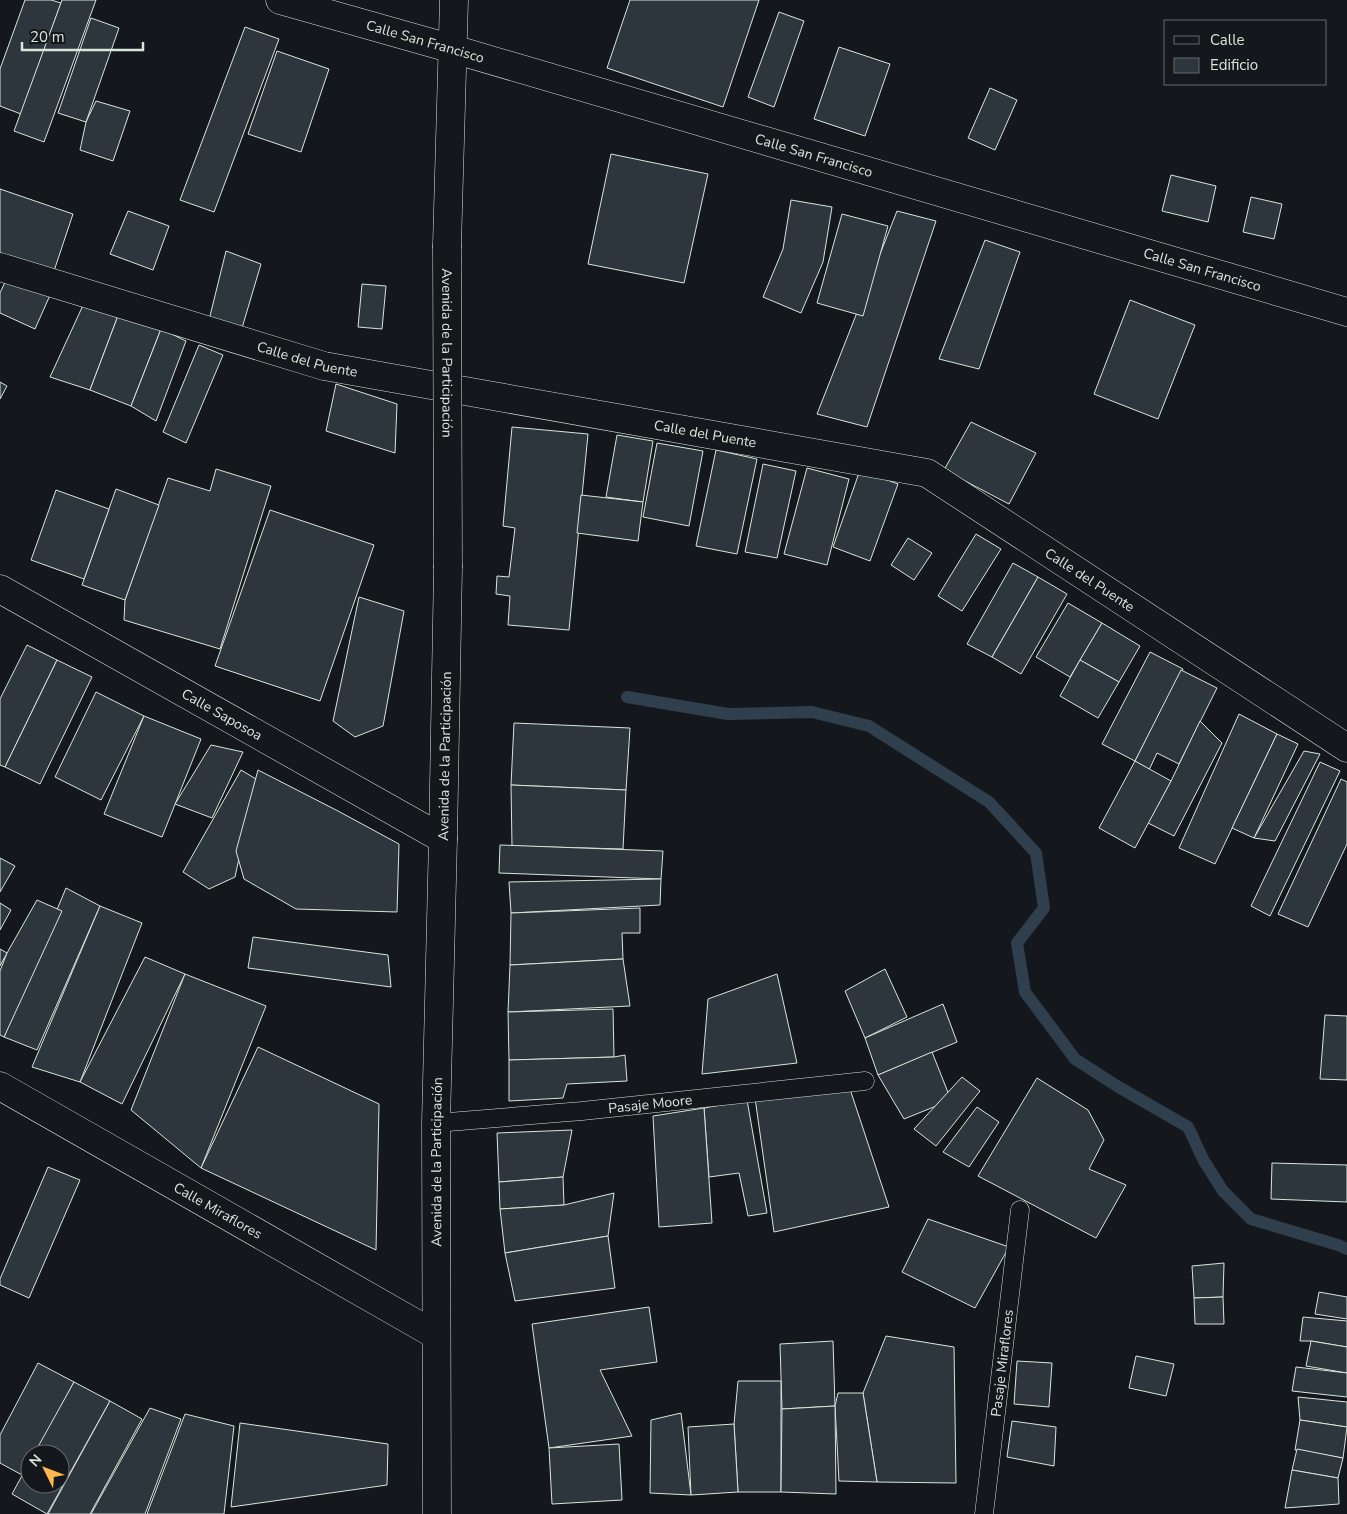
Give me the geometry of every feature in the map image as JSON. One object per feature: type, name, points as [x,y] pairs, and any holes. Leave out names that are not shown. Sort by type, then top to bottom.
[{"type":"street","name":"Calle San Francisco","points":[[280,0],[453,49],[1347,312]]},
{"type":"street","name":"Avenida de la Participación","points":[[438,1514],[436,1123],[448,568],[447,245],[454,0]]},
{"type":"street","name":"Calle del Puente","points":[[0,267],[324,366],[927,473],[1347,748]]},
{"type":"street","name":"Calle Saposoa","points":[[0,589],[443,838]]},
{"type":"street","name":"Calle Miraflores","points":[[0,1086],[436,1335]]},
{"type":"lane","name":"Pasaje Moore","points":[[436,1123],[582,1111],[865,1081]]},
{"type":"lane","name":"Pasaje Miraflores","points":[[984,1514],[1020,1210]]},
{"type":"building","points":[[25,0],[51,0],[61,3],[21,114],[0,106],[0,69]]},
{"type":"building","points":[[62,0],[96,0],[44,142],[14,131]]},
{"type":"building","points":[[630,0],[759,0],[723,107],[607,68]]},
{"type":"building","points":[[779,12],[804,21],[774,107],[748,97]]},
{"type":"building","points":[[91,18],[119,28],[86,122],[58,113]]},
{"type":"building","points":[[245,27],[279,39],[214,212],[180,200]]},
{"type":"building","points":[[839,47],[890,64],[865,136],[814,119]]},
{"type":"building","points":[[277,51],[329,69],[301,152],[248,134]]},
{"type":"building","points":[[990,88],[1017,100],[995,150],[968,138]]},
{"type":"building","points":[[96,101],[130,111],[113,161],[80,150],[86,122]]},
{"type":"building","points":[[611,154],[708,174],[684,283],[588,264]]},
{"type":"building","points":[[1171,175],[1216,186],[1208,222],[1162,211]]},
{"type":"building","points":[[0,189],[73,214],[47,292],[0,276]]},
{"type":"building","points":[[1251,197],[1282,204],[1274,239],[1243,232]]},
{"type":"building","points":[[791,200],[832,207],[823,262],[801,313],[763,297],[783,249]]},
{"type":"building","points":[[128,211],[169,226],[153,270],[110,254]]},
{"type":"building","points":[[897,211],[936,221],[867,427],[817,414]]},
{"type":"building","points":[[842,214],[888,226],[863,316],[817,303]]},
{"type":"building","points":[[985,240],[1020,252],[979,369],[939,359]]},
{"type":"building","points":[[226,251],[261,264],[242,328],[209,320]]},
{"type":"building","points":[[7,278],[51,293],[35,329],[0,313],[0,293]]},
{"type":"building","points":[[362,284],[386,286],[382,329],[358,327]]},
{"type":"building","points":[[1130,300],[1195,325],[1158,419],[1094,394]]},
{"type":"building","points":[[85,301],[119,313],[90,390],[50,377]]},
{"type":"building","points":[[119,313],[161,329],[131,406],[90,390]]},
{"type":"building","points":[[161,329],[186,341],[156,421],[131,406]]},
{"type":"building","points":[[199,345],[223,355],[186,443],[163,432]]},
{"type":"building","points":[[0,382],[7,386],[0,399]]},
{"type":"building","points":[[336,384],[397,404],[395,453],[326,431]]},
{"type":"building","points":[[971,422],[1036,453],[1009,504],[944,470]]},
{"type":"building","points":[[512,427],[588,434],[569,630],[508,625],[510,596],[496,594],[497,576],[509,577],[515,528],[503,526]]},
{"type":"building","points":[[617,435],[653,441],[643,502],[606,497]]},
{"type":"building","points":[[657,443],[703,451],[689,526],[643,517]]},
{"type":"building","points":[[716,450],[757,459],[737,554],[696,546]]},
{"type":"building","points":[[763,464],[796,471],[777,558],[745,552]]},
{"type":"building","points":[[807,468],[849,479],[827,565],[784,554]]},
{"type":"building","points":[[216,469],[271,486],[220,649],[124,620],[125,600],[168,478],[210,491]]},
{"type":"building","points":[[860,470],[898,484],[870,561],[833,547]]},
{"type":"building","points":[[116,489],[159,505],[125,600],[82,585]]},
{"type":"building","points":[[56,490],[109,509],[84,579],[31,560]]},
{"type":"building","points":[[581,495],[643,502],[638,541],[577,533]]},
{"type":"building","points":[[270,510],[374,545],[320,701],[215,666]]},
{"type":"building","points":[[976,534],[1001,549],[962,611],[938,596]]},
{"type":"building","points":[[908,538],[932,553],[914,580],[891,565]]},
{"type":"building","points":[[1013,563],[1038,577],[992,657],[967,644]]},
{"type":"building","points":[[1038,577],[1067,594],[1021,674],[992,657]]},
{"type":"building","points":[[359,597],[404,611],[383,726],[355,737],[333,721]]},
{"type":"building","points":[[1068,603],[1102,623],[1070,677],[1036,657]]},
{"type":"building","points":[[1102,623],[1140,646],[1119,682],[1080,660]]},
{"type":"building","points":[[27,645],[57,660],[5,767],[0,765],[0,699]]},
{"type":"building","points":[[1150,652],[1183,669],[1135,761],[1102,744]]},
{"type":"building","points":[[57,660],[92,677],[40,784],[5,767]]},
{"type":"building","points":[[1080,660],[1119,682],[1098,718],[1060,696]]},
{"type":"building","points":[[1181,670],[1217,688],[1179,764],[1157,753],[1149,770],[1135,761]]},
{"type":"building","points":[[96,692],[144,716],[101,800],[55,777]]},
{"type":"building","points":[[1239,714],[1277,734],[1215,864],[1179,848]]},
{"type":"building","points":[[144,716],[201,739],[162,837],[104,814]]},
{"type":"building","points":[[1200,721],[1222,743],[1174,836],[1148,823]]},
{"type":"building","points":[[514,723],[630,728],[626,790],[511,785]]},
{"type":"building","points":[[1277,734],[1298,744],[1254,838],[1232,828]]},
{"type":"building","points":[[211,745],[243,752],[212,818],[175,804]]},
{"type":"building","points":[[1304,751],[1320,754],[1275,841],[1254,838]]},
{"type":"building","points":[[1135,761],[1171,781],[1135,848],[1099,828]]},
{"type":"building","points":[[1320,762],[1340,771],[1270,916],[1251,906]]},
{"type":"building","points":[[241,770],[256,779],[235,877],[209,889],[183,872]]},
{"type":"building","points":[[258,770],[399,844],[397,912],[296,909],[244,879],[236,851]]},
{"type":"building","points":[[1341,779],[1347,782],[1347,844],[1308,927],[1278,914]]},
{"type":"building","points":[[511,785],[626,790],[623,849],[512,846]]},
{"type":"building","points":[[500,845],[663,851],[661,879],[499,873]]},
{"type":"building","points":[[0,858],[15,866],[0,892]]},
{"type":"building","points":[[661,879],[660,905],[511,913],[509,882]]},
{"type":"building","points":[[66,888],[100,906],[37,1050],[4,1037]]},
{"type":"building","points":[[37,900],[62,911],[4,1037],[0,1035],[0,971],[7,953]]},
{"type":"building","points":[[0,903],[11,910],[0,930]]},
{"type":"building","points":[[100,906],[142,923],[80,1082],[32,1067]]},
{"type":"building","points":[[640,908],[640,933],[622,933],[623,959],[510,965],[511,913]]},
{"type":"building","points":[[253,937],[388,955],[391,987],[248,968]]},
{"type":"building","points":[[0,949],[7,953],[0,966]]},
{"type":"building","points":[[145,957],[185,974],[122,1104],[80,1082]]},
{"type":"building","points":[[623,959],[630,1006],[508,1012],[510,965]]},
{"type":"building","points":[[885,969],[907,1017],[865,1038],[845,991]]},
{"type":"building","points":[[185,974],[266,1006],[201,1168],[131,1110]]},
{"type":"building","points":[[777,974],[797,1063],[702,1074],[708,999]]},
{"type":"building","points":[[943,1004],[957,1042],[878,1075],[865,1038]]},
{"type":"building","points":[[613,1009],[614,1057],[509,1060],[508,1012]]},
{"type":"building","points":[[1325,1015],[1347,1016],[1347,1080],[1320,1079]]},
{"type":"building","points":[[258,1047],[379,1104],[376,1250],[201,1168]]},
{"type":"building","points":[[932,1052],[951,1100],[904,1119],[878,1075]]},
{"type":"building","points":[[625,1055],[627,1081],[567,1084],[563,1098],[509,1101],[509,1060],[614,1057]]},
{"type":"building","points":[[846,1077],[889,1207],[774,1232],[755,1098]]},
{"type":"building","points":[[962,1077],[980,1091],[936,1146],[914,1129]]},
{"type":"building","points":[[1037,1078],[1088,1110],[1104,1140],[1089,1169],[1126,1185],[1096,1238],[978,1176]]},
{"type":"building","points":[[747,1100],[767,1213],[748,1216],[739,1173],[709,1177],[704,1108]]},
{"type":"building","points":[[977,1107],[999,1122],[969,1167],[943,1152]]},
{"type":"building","points":[[704,1108],[712,1223],[659,1227],[653,1116]]},
{"type":"building","points":[[572,1130],[563,1177],[499,1182],[497,1133]]},
{"type":"building","points":[[1272,1163],[1347,1165],[1347,1202],[1271,1199]]},
{"type":"building","points":[[48,1167],[80,1180],[29,1298],[0,1285],[0,1279]]},
{"type":"building","points":[[563,1177],[564,1205],[500,1209],[499,1182]]},
{"type":"building","points":[[614,1193],[608,1236],[505,1253],[500,1209],[564,1205]]},
{"type":"building","points":[[928,1219],[1009,1247],[975,1308],[902,1272]]},
{"type":"building","points":[[608,1236],[615,1288],[515,1301],[505,1253]]},
{"type":"building","points":[[1224,1263],[1223,1297],[1194,1298],[1192,1266]]},
{"type":"building","points":[[1319,1292],[1347,1297],[1347,1319],[1315,1314]]},
{"type":"building","points":[[1223,1297],[1224,1324],[1195,1324],[1194,1298]]},
{"type":"building","points":[[649,1307],[657,1362],[600,1370],[632,1436],[549,1448],[532,1324]]},
{"type":"building","points":[[1303,1317],[1347,1321],[1347,1347],[1300,1341]]},
{"type":"building","points":[[886,1336],[954,1347],[956,1483],[877,1482],[863,1393]]},
{"type":"building","points":[[833,1341],[835,1406],[782,1409],[780,1344]]},
{"type":"building","points":[[1311,1341],[1347,1347],[1347,1373],[1306,1366]]},
{"type":"building","points":[[1136,1356],[1174,1364],[1166,1396],[1129,1388]]},
{"type":"building","points":[[1017,1361],[1052,1363],[1049,1407],[1014,1404]]},
{"type":"building","points":[[38,1363],[74,1382],[41,1444],[20,1444],[20,1474],[0,1463],[0,1435]]},
{"type":"building","points":[[1296,1367],[1347,1373],[1347,1397],[1292,1391]]},
{"type":"building","points":[[738,1381],[781,1381],[781,1492],[738,1492],[734,1424]]},
{"type":"building","points":[[74,1382],[110,1401],[70,1473],[70,1444],[40,1444]]},
{"type":"building","points":[[838,1393],[863,1393],[877,1482],[839,1481],[835,1406]]},
{"type":"building","points":[[1298,1397],[1347,1402],[1347,1427],[1300,1420]]},
{"type":"building","points":[[110,1401],[142,1419],[90,1514],[48,1514],[59,1494],[70,1494],[70,1474]]},
{"type":"building","points":[[835,1406],[836,1494],[781,1492],[782,1409]]},
{"type":"building","points":[[150,1408],[181,1419],[145,1514],[91,1514]]},
{"type":"building","points":[[681,1413],[691,1495],[650,1493],[651,1420]]},
{"type":"building","points":[[185,1414],[234,1426],[224,1514],[147,1514]]},
{"type":"building","points":[[1300,1420],[1347,1427],[1343,1458],[1295,1450]]},
{"type":"building","points":[[1012,1421],[1056,1427],[1054,1466],[1007,1457]]},
{"type":"building","points":[[240,1423],[388,1444],[387,1485],[231,1507]]},
{"type":"building","points":[[734,1424],[738,1492],[691,1495],[688,1427]]},
{"type":"building","points":[[619,1444],[622,1500],[552,1504],[549,1448]]},
{"type":"building","points":[[1297,1449],[1343,1458],[1338,1478],[1292,1470]]},
{"type":"building","points":[[1292,1470],[1338,1478],[1339,1504],[1285,1508]]},
{"type":"building","points":[[20,1479],[20,1494],[58,1494],[47,1514],[12,1494]]},
{"type":"waterway","points":[[627,697],[728,714],[812,712],[869,726],[989,802],[1036,853],[1044,908],[1017,943],[1025,992],[1075,1059],[1188,1127],[1204,1161],[1223,1191],[1251,1219],[1347,1249]]}]
